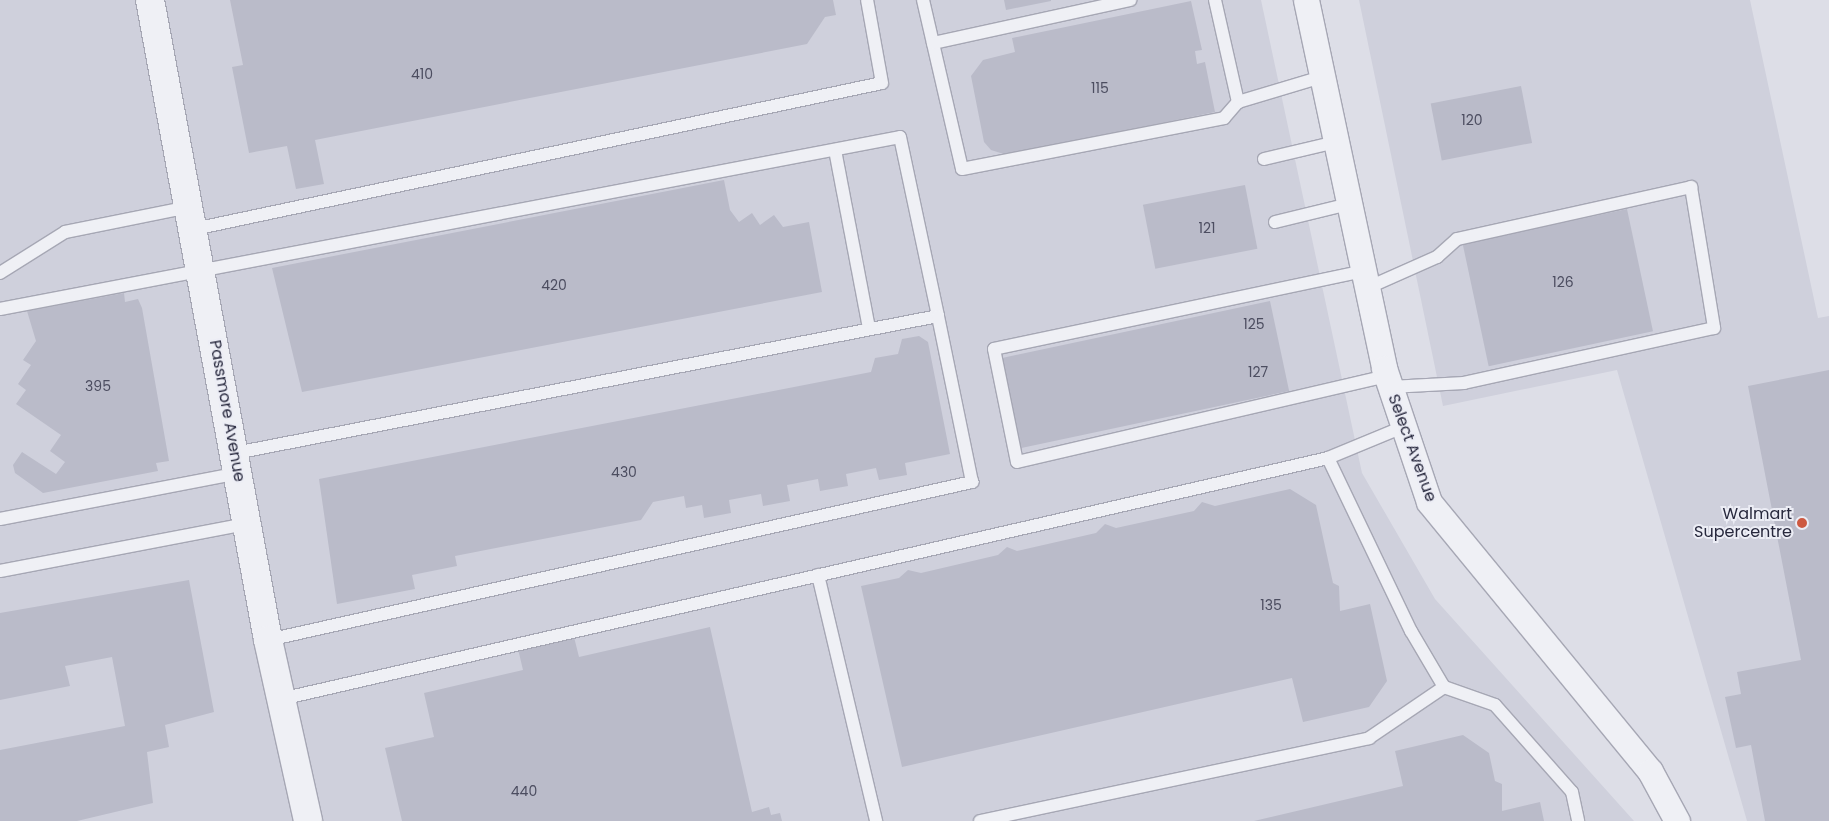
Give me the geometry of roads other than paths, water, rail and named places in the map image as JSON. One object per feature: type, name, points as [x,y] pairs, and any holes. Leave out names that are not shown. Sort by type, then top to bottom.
[{"type":"street","name":"Passmore Avenue","points":[[150,0],[192,218],[268,640],[308,821]]},
{"type":"street","name":"Select Avenue","points":[[1306,0],[1388,381],[1429,502],[1650,771],[1677,821]]},
{"type":"lane","points":[[0,273],[65,232],[192,218],[882,83],[866,0]]},
{"type":"lane","points":[[923,0],[962,169],[1224,118],[1238,102],[1322,77]]},
{"type":"lane","points":[[933,43],[1130,0]]},
{"type":"lane","points":[[1215,0],[1238,102]]},
{"type":"lane","points":[[0,309],[201,273],[900,137],[972,482],[268,640]]},
{"type":"lane","points":[[1264,159],[1336,142]]},
{"type":"lane","points":[[835,150],[869,329]]},
{"type":"lane","points":[[1691,187],[1714,328],[1464,383],[1388,381],[1017,462],[994,349],[1365,280],[1437,257],[1457,239],[1691,187]]},
{"type":"lane","points":[[1275,222],[1349,204]]},
{"type":"lane","points":[[0,519],[237,463],[938,316]]},
{"type":"lane","points":[[281,700],[1328,458],[1403,427]]},
{"type":"lane","points":[[1328,458],[1411,632],[1444,687],[1495,705],[1572,792],[1578,821]]},
{"type":"lane","points":[[0,571],[247,524]]},
{"type":"lane","points":[[818,575],[876,821]]},
{"type":"lane","points":[[980,821],[1369,738],[1444,687]]},
{"type":"place","name":"Walmart Supercentre","points":[[1802,523]]}]
